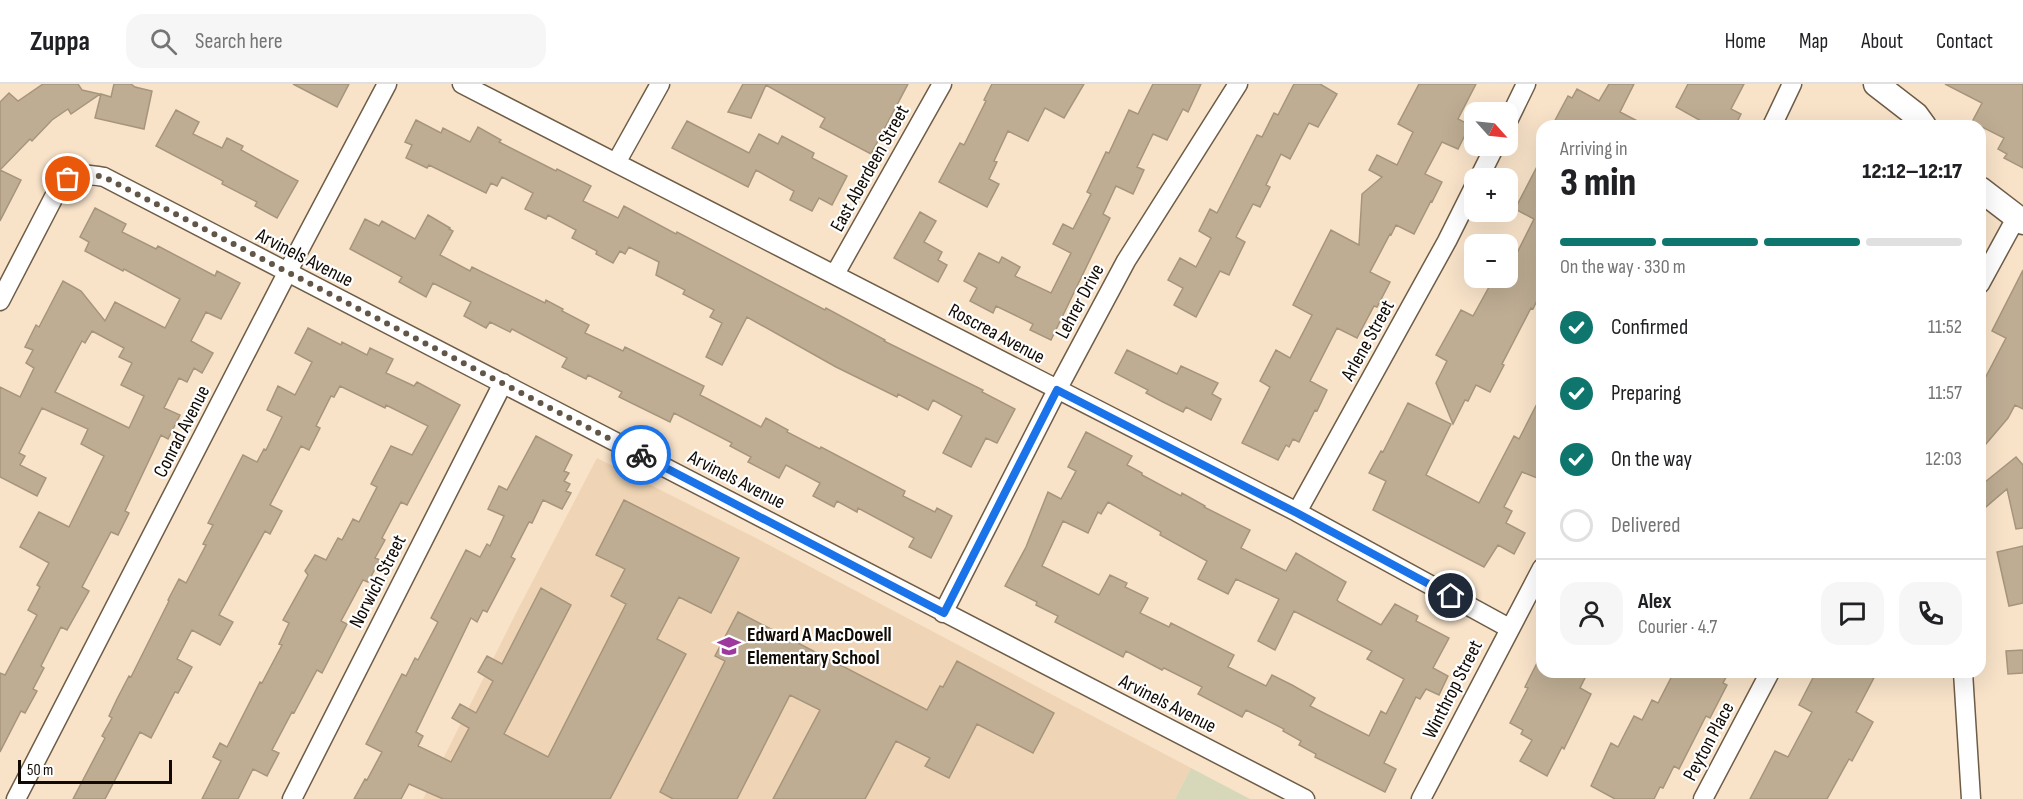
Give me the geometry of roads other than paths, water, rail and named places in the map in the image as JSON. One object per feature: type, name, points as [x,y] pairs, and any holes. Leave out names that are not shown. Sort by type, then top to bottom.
[{"type":"street","name":"Conrad Avenue","points":[[16,799],[387,84]]},
{"type":"street","name":"Roscrea Avenue","points":[[462,84],[1297,513],[1509,628]]},
{"type":"street","points":[[616,163],[660,84]]},
{"type":"street","name":"East Aberdeen Street","points":[[835,274],[942,84]]},
{"type":"street","name":"Lehrer Drive","points":[[944,613],[1057,390],[1126,261],[1238,84]]},
{"type":"street","points":[[1517,102],[1526,84]]},
{"type":"street","points":[[1775,120],[1792,84]]},
{"type":"street","points":[[1876,84],[1920,120]]},
{"type":"street","name":"Arvinels Avenue","points":[[0,301],[56,193],[68,179],[81,173],[104,177],[1305,799]]},
{"type":"street","points":[[1986,194],[2020,220],[1986,274]]},
{"type":"street","name":"Arlene Street","points":[[1297,513],[1448,242],[1464,208]]},
{"type":"street","name":"Norwich Street","points":[[292,799],[503,383]]},
{"type":"street","name":"Winthrop Street","points":[[1421,799],[1536,579]]},
{"type":"street","name":"Peyton Place","points":[[1703,799],[1767,678]]},
{"type":"street","points":[[1963,678],[1971,799]]},
{"type":"place","name":"Edward A MacDowell Elementary School","points":[[729,646]]}]
